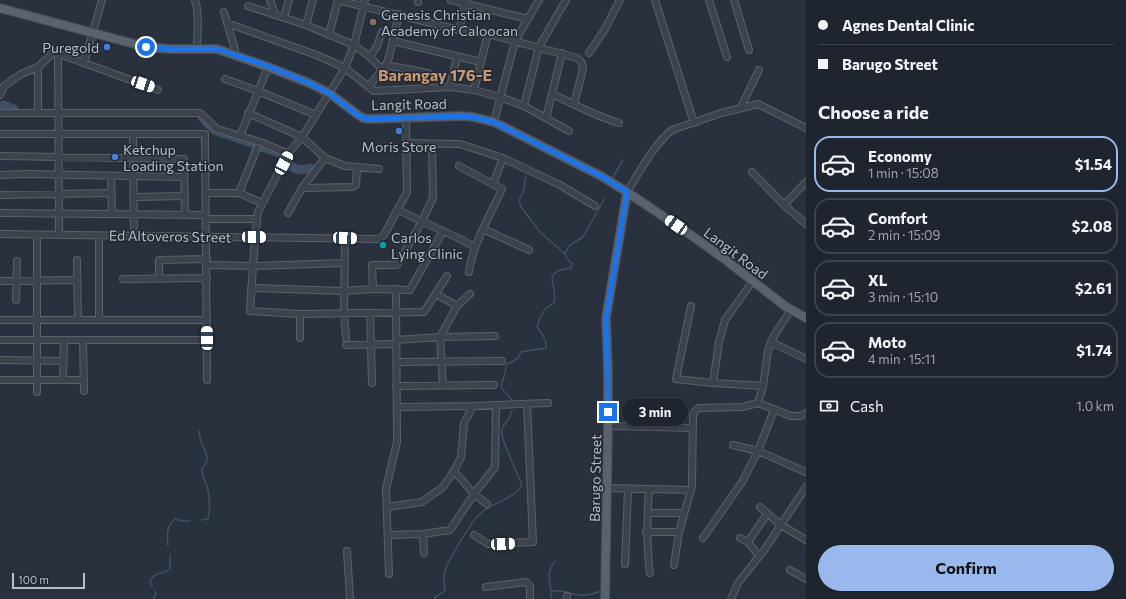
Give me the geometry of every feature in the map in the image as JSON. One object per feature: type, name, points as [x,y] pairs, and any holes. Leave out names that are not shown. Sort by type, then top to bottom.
[{"type":"main road","name":"Langit Road","points":[[0,8],[146,47],[171,49],[217,49],[268,66],[309,83],[329,93],[363,118],[462,116],[494,122],[601,176],[627,192],[723,258],[752,282],[791,310],[806,318]]},
{"type":"main road","name":"Barugo Street","points":[[605,599],[608,426],[606,318],[627,192]]},
{"type":"street","points":[[84,63],[102,0]]},
{"type":"street","points":[[195,0],[197,18],[197,48]]},
{"type":"street","points":[[270,0],[275,14]]},
{"type":"street","points":[[284,17],[290,0]]},
{"type":"street","points":[[306,26],[313,0]]},
{"type":"street","points":[[329,35],[338,0],[365,3],[459,30],[488,34],[562,53],[577,58],[583,65],[574,104]]},
{"type":"street","points":[[451,0],[465,2],[528,19]]},
{"type":"street","points":[[494,122],[515,41],[539,0]]},
{"type":"street","points":[[524,106],[539,47],[566,0]]},
{"type":"street","points":[[589,53],[605,29],[620,0]]},
{"type":"street","points":[[655,0],[694,123]]},
{"type":"street","points":[[709,0],[727,57]]},
{"type":"street","points":[[734,0],[749,50]]},
{"type":"street","points":[[459,30],[465,2]]},
{"type":"street","points":[[365,3],[354,46],[345,68],[302,137],[288,154],[262,203],[256,219],[250,311],[300,314],[396,314],[424,312],[447,276]]},
{"type":"street","points":[[248,6],[284,17],[354,46],[384,67],[428,73]]},
{"type":"street","points":[[224,12],[235,50],[234,55]]},
{"type":"street","points":[[368,87],[384,67],[393,40],[399,14]]},
{"type":"street","points":[[227,23],[292,48],[319,56],[345,68],[374,92],[450,87],[474,90],[500,97],[524,106],[569,131]]},
{"type":"street","points":[[370,57],[377,46],[382,32]]},
{"type":"street","points":[[474,90],[488,34]]},
{"type":"street","points":[[393,40],[481,62]]},
{"type":"street","points":[[0,95],[4,86],[20,74],[38,67],[54,52],[58,52],[158,90]]},
{"type":"street","points":[[58,52],[59,235]]},
{"type":"street","points":[[546,118],[562,53]]},
{"type":"street","points":[[450,87],[457,57]]},
{"type":"street","points":[[240,136],[268,66]]},
{"type":"street","points":[[38,67],[38,111]]},
{"type":"street","points":[[740,107],[759,70]]},
{"type":"street","points":[[225,79],[316,114]]},
{"type":"street","points":[[552,94],[600,118],[619,123]]},
{"type":"street","points":[[627,192],[641,169],[665,136],[672,130],[721,112],[758,104],[806,128]]},
{"type":"street","points":[[0,113],[200,113],[217,129],[288,154]]},
{"type":"street","points":[[248,113],[302,137],[325,158],[345,166],[379,169]]},
{"type":"street","name":"Ed Altoveros Street","points":[[0,234],[382,238],[407,192],[406,118]]},
{"type":"street","points":[[0,134],[205,134],[207,380]]},
{"type":"street","points":[[132,134],[134,236]]},
{"type":"street","points":[[406,143],[460,144],[503,158],[560,185],[595,206]]},
{"type":"street","points":[[373,289],[372,265],[397,265],[433,198],[432,144]]},
{"type":"street","points":[[238,194],[257,148]]},
{"type":"street","points":[[0,156],[184,158],[185,215]]},
{"type":"street","points":[[288,212],[302,188],[325,158]]},
{"type":"street","points":[[493,184],[503,158]]},
{"type":"street","points":[[459,166],[502,189],[475,247],[470,261],[469,272]]},
{"type":"street","points":[[302,188],[354,186],[356,185],[357,168]]},
{"type":"street","points":[[752,172],[784,205],[806,224]]},
{"type":"street","points":[[0,175],[184,177]]},
{"type":"street","points":[[112,176],[112,214]]},
{"type":"street","points":[[784,205],[805,185]]},
{"type":"street","points":[[0,195],[112,193]]},
{"type":"street","points":[[206,193],[238,194],[262,203]]},
{"type":"street","points":[[133,197],[185,196]]},
{"type":"street","points":[[398,210],[475,247]]},
{"type":"street","points":[[0,213],[185,215],[256,219]]},
{"type":"street","points":[[483,229],[529,250]]},
{"type":"street","points":[[251,288],[344,291],[373,289],[410,290],[443,231]]},
{"type":"street","points":[[37,235],[37,392]]},
{"type":"street","points":[[99,236],[99,320]]},
{"type":"street","points":[[345,238],[344,314],[346,338]]},
{"type":"street","points":[[77,260],[76,280],[78,320]]},
{"type":"street","points":[[159,279],[158,260],[253,266],[344,263]]},
{"type":"street","points":[[16,300],[17,261]]},
{"type":"street","points":[[123,279],[207,278]]},
{"type":"street","points":[[0,281],[76,280]]},
{"type":"street","points":[[713,383],[719,342],[725,320],[752,282]]},
{"type":"street","points":[[389,574],[389,535],[386,489],[397,442],[396,289]]},
{"type":"street","points":[[436,294],[456,306]]},
{"type":"street","points":[[443,385],[440,337],[456,306],[470,294]]},
{"type":"street","points":[[691,306],[676,379],[763,386]]},
{"type":"street","points":[[758,403],[763,386],[768,351],[771,342],[791,310]]},
{"type":"street","points":[[370,313],[372,383]]},
{"type":"street","points":[[300,314],[300,338]]},
{"type":"street","points":[[0,320],[207,320]]},
{"type":"street","points":[[346,346],[370,345],[440,337],[495,336]]},
{"type":"street","points":[[0,340],[207,340]]},
{"type":"street","points":[[63,380],[64,340]]},
{"type":"street","points":[[83,340],[84,391]]},
{"type":"street","points":[[771,342],[806,359]]},
{"type":"street","points":[[0,360],[63,361]]},
{"type":"street","points":[[396,362],[502,361]]},
{"type":"street","points":[[0,380],[84,380]]},
{"type":"street","points":[[396,386],[494,385]]},
{"type":"street","points":[[396,406],[473,406],[548,403]]},
{"type":"street","points":[[674,566],[679,532],[692,486],[694,413],[698,408],[742,407],[758,403],[793,416],[800,416],[806,413]]},
{"type":"street","points":[[474,535],[488,544],[533,542],[527,404]]},
{"type":"street","points":[[389,535],[423,534],[450,530],[474,494],[495,467],[496,405]]},
{"type":"street","points":[[387,507],[422,502],[443,487],[454,471],[461,457],[464,424],[473,406]]},
{"type":"street","points":[[703,538],[742,482],[758,451],[774,410]]},
{"type":"street","points":[[608,426],[693,428]]},
{"type":"street","points":[[733,445],[758,451],[806,472]]},
{"type":"street","points":[[454,471],[474,494],[487,504]]},
{"type":"street","points":[[731,599],[738,583],[804,497],[806,487]]},
{"type":"street","points":[[607,488],[691,490]]},
{"type":"street","points":[[625,564],[628,489]]},
{"type":"street","points":[[649,489],[646,532],[650,572]]},
{"type":"street","points":[[760,507],[781,525],[806,540]]},
{"type":"street","points":[[648,513],[684,513]]},
{"type":"street","points":[[748,542],[767,514]]},
{"type":"street","points":[[646,532],[679,532]]},
{"type":"street","points":[[423,534],[424,553]]},
{"type":"street","points":[[740,538],[748,542],[759,556]]},
{"type":"street","points":[[347,551],[350,599]]},
{"type":"street","points":[[790,570],[806,579]]},
{"type":"street","points":[[486,587],[526,582],[530,586],[530,599]]},
{"type":"waterway","points":[[3,105],[14,109]]},
{"type":"waterway","points":[[202,117],[214,130],[282,154],[287,162],[294,168],[301,170],[311,168]]},
{"type":"waterway","points":[[612,179],[623,160]]},
{"type":"waterway","points":[[512,401],[501,387],[506,365],[518,358],[521,352],[546,348],[545,339],[537,327],[545,309],[554,303],[555,296],[552,276],[561,270],[571,268],[572,263],[567,259],[565,254],[541,233],[521,207],[519,200],[523,192],[526,176]]},
{"type":"waterway","points":[[565,253],[570,245],[583,237],[605,198]]},
{"type":"waterway","points":[[434,599],[445,590],[445,570],[459,543],[476,518],[485,510],[514,494],[522,485],[506,448],[502,434],[502,429],[512,410]]},
{"type":"waterway","points":[[199,431],[207,457],[206,463],[202,470],[208,490],[209,502],[208,519],[202,520]]},
{"type":"waterway","points":[[168,546],[168,531],[172,522],[175,519],[190,521]]},
{"type":"waterway","points":[[152,587],[150,581],[152,578],[156,574],[170,569],[170,555]]},
{"type":"waterway","points":[[551,599],[549,576],[551,567],[555,561]]},
{"type":"waterway","points":[[153,599],[156,594],[155,591]]},
{"type":"waterway","points":[[551,591],[563,591],[582,595],[601,591]]},
{"type":"place","name":"Genesis Christian Academy of Caloocan","points":[[373,22]]},
{"type":"place","name":"Puregold","points":[[107,47]]},
{"type":"place","name":"Moris Store","points":[[399,131]]},
{"type":"place","name":"Ketchup Loading Station","points":[[115,157]]},
{"type":"place","name":"Carlos Lying Clinic","points":[[383,245]]},
{"type":"district","name":"Barangay 176-E","points":[[435,74]]},
{"type":"route","points":[[146,47],[162,49],[217,49],[268,66],[309,83],[329,93],[363,118],[379,119],[462,116],[494,122],[573,161],[627,192],[606,318],[608,412]]}]
